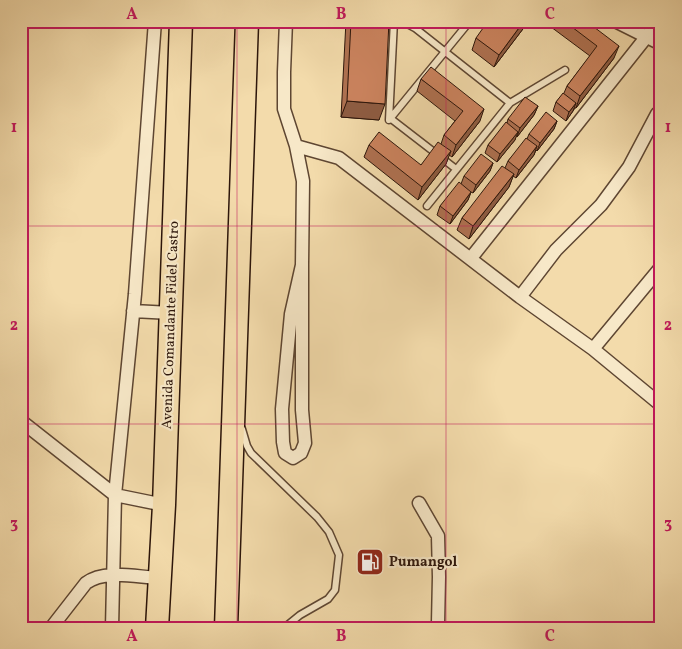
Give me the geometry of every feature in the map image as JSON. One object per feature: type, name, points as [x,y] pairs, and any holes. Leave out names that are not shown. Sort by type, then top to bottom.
[{"type":"highway","name":"Avenida Comandante Fidel Castro","points":[[157,628],[158,578],[164,505],[181,21]]},
{"type":"highway","points":[[226,628],[247,21]]},
{"type":"street","points":[[112,628],[115,495],[133,311],[154,21]]},
{"type":"street","points":[[286,21],[284,109],[296,146],[303,181],[302,410],[305,443],[301,453],[293,458],[285,453],[282,409],[292,314],[302,265]]},
{"type":"street","points":[[615,21],[661,44]]},
{"type":"street","points":[[471,258],[659,21]]},
{"type":"street","points":[[520,297],[556,250],[601,205],[629,168],[657,114]]},
{"type":"street","points":[[296,146],[339,158],[520,297],[593,349],[661,405]]},
{"type":"street","points":[[593,349],[661,267]]},
{"type":"street","points":[[133,311],[171,313]]},
{"type":"street","points":[[287,361],[302,346]]},
{"type":"street","points":[[282,423],[302,410]]},
{"type":"street","points":[[21,422],[115,495],[164,505]]},
{"type":"street","points":[[419,504],[438,536],[438,623],[434,628]]},
{"type":"street","points":[[51,628],[86,583],[92,579],[114,575],[158,578]]},
{"type":"lane","points":[[394,21],[388,120],[390,118],[456,170]]},
{"type":"lane","points":[[402,21],[415,28],[510,103]]},
{"type":"lane","points":[[390,118],[470,21]]},
{"type":"lane","points":[[427,206],[510,103],[565,70]]},
{"type":"lane","points":[[233,399],[247,446],[251,453],[317,517],[329,532],[339,555],[335,590],[328,599],[300,615],[284,628]]},
{"type":"building","points":[[351,21],[389,21],[385,104],[347,101]]},
{"type":"building","points":[[488,21],[524,21],[499,55],[476,38]]},
{"type":"building","points":[[564,21],[586,21],[619,46],[580,96],[567,86],[597,46]]},
{"type":"building","points":[[431,67],[484,109],[456,145],[444,135],[463,111],[421,79]]},
{"type":"building","points":[[563,93],[576,103],[569,112],[556,102]]},
{"type":"building","points":[[525,97],[538,106],[520,128],[508,119]]},
{"type":"building","points":[[546,112],[557,121],[540,143],[529,134]]},
{"type":"building","points":[[506,122],[518,132],[500,154],[488,145]]},
{"type":"building","points":[[379,132],[421,165],[438,142],[451,151],[422,187],[369,145]]},
{"type":"building","points":[[526,138],[537,146],[519,170],[508,161]]},
{"type":"building","points":[[481,154],[493,163],[476,185],[464,176]]},
{"type":"building","points":[[502,166],[514,174],[473,226],[462,218]]},
{"type":"building","points":[[459,182],[471,192],[453,216],[440,206]]},
{"type":"place","name":"Pumangol","points":[[370,562]]}]
